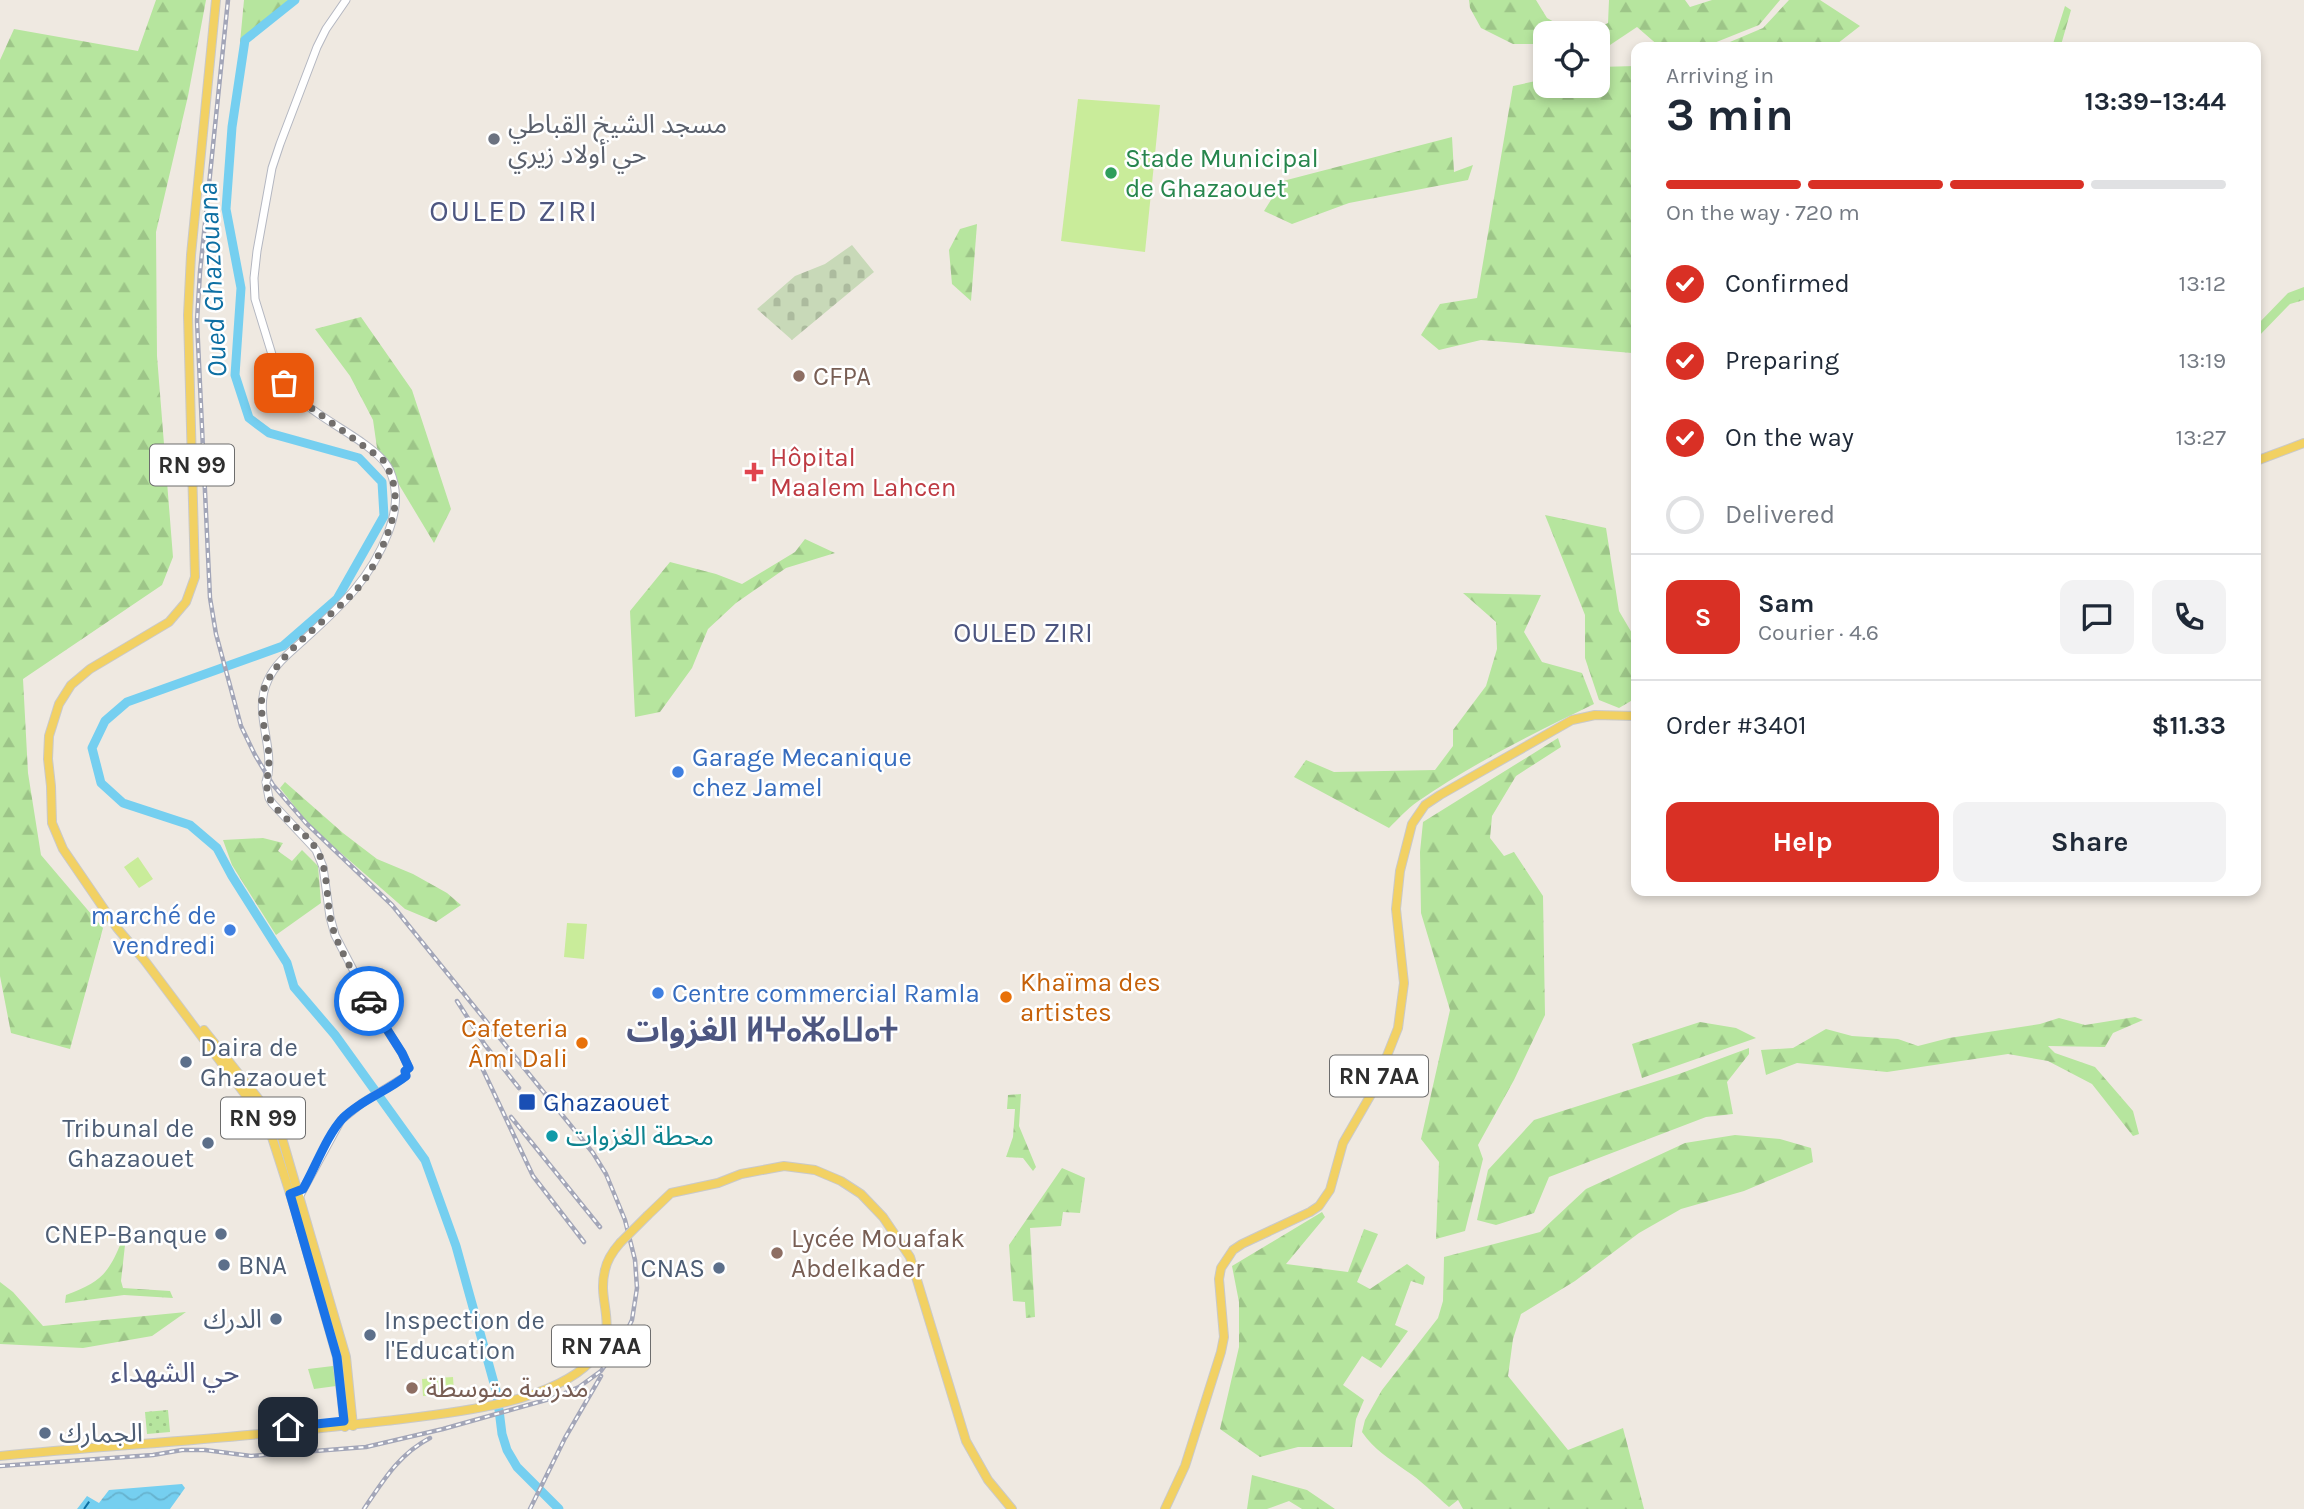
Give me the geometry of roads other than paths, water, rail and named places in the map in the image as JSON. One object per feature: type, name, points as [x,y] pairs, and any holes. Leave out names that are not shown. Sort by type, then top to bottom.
[{"type":"main road","name":"RN 99","points":[[216,0],[191,256],[188,315],[195,578],[186,602],[169,622],[90,669],[71,685],[59,704],[49,736],[52,823],[56,837],[71,861],[240,1082],[275,1120],[287,1152],[296,1194],[346,1357],[349,1424]]},
{"type":"main road","points":[[296,1194],[336,1126],[369,1098],[396,1084],[406,1076],[405,1071],[409,1068],[373,1008],[335,935],[321,858],[308,839],[268,798],[269,750],[261,706],[266,682],[279,664],[364,580],[381,553],[396,504],[394,481],[383,460],[303,402],[278,374],[257,309],[254,290],[257,251],[275,156],[317,47],[345,0]]},
{"type":"main road","points":[[2261,459],[2304,443]]},
{"type":"main road","name":"RN 7AA","points":[[1165,1509],[1185,1466],[1221,1352],[1224,1320],[1219,1279],[1224,1260],[1242,1244],[1310,1212],[1325,1199],[1333,1181],[1343,1143],[1373,1091],[1395,1035],[1400,1021],[1404,984],[1397,888],[1406,842],[1415,819],[1429,803],[1572,720],[1595,715],[1631,716]]},
{"type":"main road","name":"RN 7AA","points":[[349,1424],[468,1411],[544,1390],[570,1377],[598,1353],[607,1329],[604,1272],[611,1256],[620,1243],[671,1193],[718,1183],[741,1174],[784,1166],[816,1170],[861,1194],[883,1217],[910,1257],[966,1441],[988,1480],[1012,1509]]},
{"type":"main road","points":[[0,1454],[349,1424]]},
{"type":"water","points":[[182,1484],[185,1488],[170,1509],[77,1509],[87,1496],[99,1503],[109,1490]]},
{"type":"waterway","name":"Oued Ghazouana","points":[[295,0],[245,40],[232,127],[226,209],[241,288],[235,375],[249,418],[269,433],[359,458],[382,482],[384,516],[337,599],[283,646],[127,702],[105,721],[92,748],[101,783],[123,803],[190,825],[217,848],[287,963],[294,987],[335,1035],[425,1160],[456,1246],[497,1394],[502,1434],[507,1450],[517,1467],[559,1509]]},
{"type":"railway","points":[[0,1466],[153,1455],[182,1450],[251,1456],[366,1447],[443,1429],[553,1398],[579,1387],[601,1371],[621,1343],[632,1320],[637,1288],[635,1260],[625,1220],[606,1174],[593,1153],[392,905],[306,823],[273,785],[241,726],[216,634],[210,598],[197,321],[228,0]]},
{"type":"railway","points":[[457,1001],[485,1045],[519,1088]]},
{"type":"railway","points":[[477,1057],[533,1176],[584,1242]]},
{"type":"railway","points":[[511,1117],[600,1227]]},
{"type":"railway","points":[[530,1509],[565,1438],[601,1376]]},
{"type":"railway","points":[[364,1509],[401,1460],[430,1438]]},
{"type":"place","name":"مسجد الشيخ القباطي حي أولاد زيري","points":[[494,139]]},
{"type":"place","name":"Stade Municipal de Ghazaouet","points":[[1111,173]]},
{"type":"place","name":"CFPA","points":[[799,376]]},
{"type":"place","name":"Hôpital Maalem Lahcen","points":[[754,472]]},
{"type":"place","name":"Garage Mecanique chez Jamel","points":[[678,772]]},
{"type":"place","name":"marché de vendredi","points":[[230,930]]},
{"type":"place","name":"Centre commercial Ramla","points":[[658,993]]},
{"type":"place","name":"Khaïma des artistes","points":[[1006,997]]},
{"type":"place","name":"Cafeteria Âmi Dali","points":[[582,1043]]},
{"type":"place","name":"Daira de Ghazaouet","points":[[186,1062]]},
{"type":"place","name":"Ghazaouet","points":[[527,1102]]},
{"type":"place","name":"محطة الغزوات","points":[[552,1136]]},
{"type":"place","name":"Tribunal de Ghazaouet","points":[[208,1143]]},
{"type":"place","name":"CNEP-Banque","points":[[221,1234]]},
{"type":"place","name":"Lycée Mouafak Abdelkader","points":[[777,1253]]},
{"type":"place","name":"BNA","points":[[224,1265]]},
{"type":"place","name":"CNAS","points":[[719,1268]]},
{"type":"place","name":"الدرك","points":[[276,1319]]},
{"type":"place","name":"Inspection de l'Education","points":[[370,1335]]},
{"type":"place","name":"مدرسة متوسطة","points":[[412,1388]]},
{"type":"place","name":"الجمارك","points":[[45,1433]]},
{"type":"district","name":"OULED ZIRI","points":[[514,211]]},
{"type":"district","name":"OULED ZIRI","points":[[1023,632]]},
{"type":"district","name":"الغزوات ⵍⵖⴰⵣⴰⵡⴰⵜ","points":[[762,1030]]},
{"type":"district","name":"حي الشهداء","points":[[175,1372]]}]
